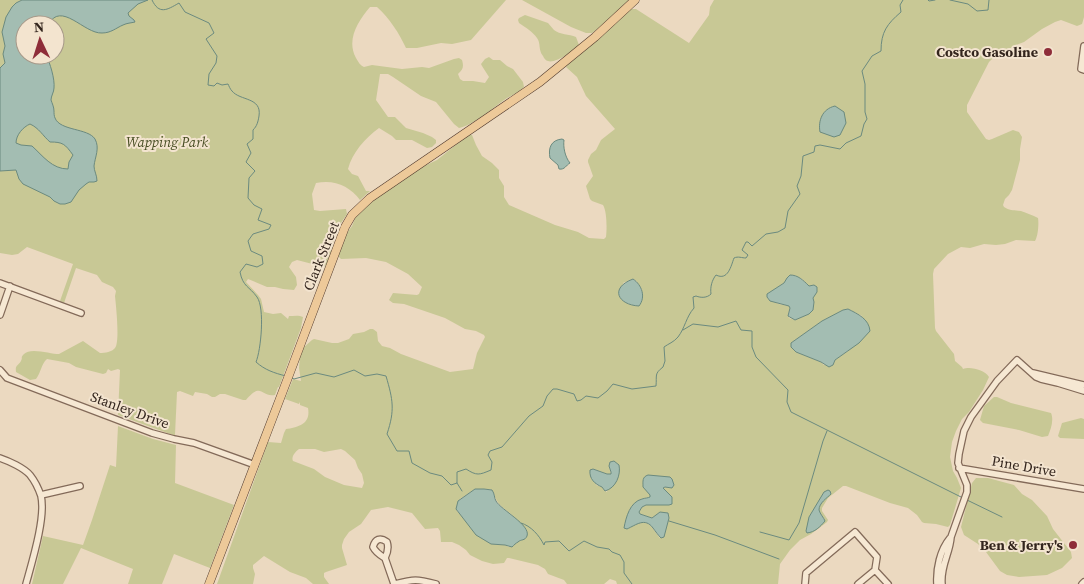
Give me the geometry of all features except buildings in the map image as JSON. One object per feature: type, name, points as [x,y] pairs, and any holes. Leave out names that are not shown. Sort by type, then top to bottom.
[{"type":"main road","name":"Clark Street","points":[[209,584],[345,226],[352,215],[370,198],[540,82],[595,37],[635,0]]},
{"type":"street","points":[[1083,69],[1084,46]]},
{"type":"street","points":[[0,283],[81,313]]},
{"type":"street","points":[[0,315],[10,286]]},
{"type":"street","points":[[937,584],[940,559],[951,537],[967,494],[967,485],[959,468],[958,459],[964,431],[968,422],[1001,376],[1017,360],[1036,377],[1084,391]]},
{"type":"street","name":"Stanley Drive","points":[[0,370],[7,378],[152,433],[194,443],[254,465]]},
{"type":"street","points":[[1033,373],[1084,385]]},
{"type":"street","points":[[0,458],[9,461],[30,475],[41,495],[40,525],[26,584]]},
{"type":"street","name":"Pine Drive","points":[[959,468],[1084,489]]},
{"type":"street","points":[[41,495],[80,486]]},
{"type":"street","points":[[805,584],[806,573],[855,532],[877,557],[875,570],[858,584]]},
{"type":"street","points":[[942,584],[943,568],[951,537]]},
{"type":"street","points":[[386,558],[395,584],[411,580],[436,584]]},
{"type":"street","points":[[875,570],[888,584]]},
{"type":"green space","name":"Wapping Park","points":[[0,0],[22,0],[16,3],[15,65],[65,65],[65,15],[58,15],[36,0],[506,0],[471,40],[417,48],[406,48],[386,16],[377,7],[370,7],[361,18],[355,31],[352,44],[353,51],[359,63],[364,67],[372,65],[402,69],[429,68],[459,58],[463,64],[458,74],[460,79],[463,81],[485,83],[489,77],[481,64],[489,57],[493,60],[500,60],[513,69],[523,82],[524,87],[477,120],[459,128],[436,102],[421,96],[388,74],[380,74],[376,100],[388,117],[395,117],[406,128],[432,137],[436,140],[436,143],[432,147],[427,148],[412,140],[396,140],[379,128],[360,146],[348,169],[352,174],[358,176],[366,191],[370,191],[360,200],[346,187],[341,185],[329,182],[316,183],[312,194],[314,210],[346,209],[347,214],[337,229],[326,265],[324,267],[297,260],[292,262],[289,267],[296,277],[297,285],[294,290],[267,287],[248,279],[246,282],[261,299],[264,312],[281,313],[288,319],[289,316],[303,317],[301,328],[275,395],[259,391],[243,400],[225,394],[212,397],[195,392],[193,396],[180,391],[177,392],[175,435],[173,435],[118,415],[120,370],[118,369],[111,371],[108,369],[103,374],[76,367],[69,363],[47,359],[43,363],[36,379],[30,380],[16,372],[16,367],[21,361],[22,356],[31,351],[59,354],[83,341],[100,353],[114,349],[117,339],[116,291],[113,287],[102,282],[97,275],[76,268],[64,303],[60,301],[73,264],[27,247],[18,254],[0,253],[0,83],[4,75],[5,63],[0,68]]},
{"type":"green space","points":[[522,0],[629,0],[599,28],[592,33],[586,33],[571,27]]},
{"type":"green space","points":[[714,0],[1084,0],[1082,24],[1077,26],[1061,20],[1055,22],[1024,42],[993,58],[989,62],[967,105],[967,112],[986,139],[989,140],[1013,130],[1019,132],[1022,137],[1020,160],[1012,190],[1003,205],[1008,209],[1021,211],[1038,218],[1038,227],[1035,241],[1016,240],[1005,244],[984,244],[970,248],[961,247],[948,254],[934,269],[936,331],[954,354],[955,361],[963,369],[977,369],[989,377],[969,412],[962,419],[952,442],[950,457],[953,471],[961,488],[950,525],[948,527],[924,523],[908,508],[843,486],[828,498],[822,508],[828,520],[827,522],[800,540],[780,564],[778,584],[617,584],[616,581],[610,579],[604,584],[567,584],[564,580],[548,574],[545,569],[538,565],[509,558],[504,563],[493,564],[482,561],[470,555],[459,545],[452,542],[441,542],[438,528],[425,529],[412,513],[388,507],[371,510],[361,524],[349,532],[342,545],[347,565],[324,573],[324,577],[329,584],[313,584],[306,578],[290,572],[264,556],[253,565],[255,574],[253,584],[217,584],[268,442],[281,443],[286,429],[303,424],[308,418],[308,408],[300,405],[300,402],[299,404],[285,399],[293,379],[301,381],[300,356],[303,348],[312,340],[338,343],[349,339],[353,334],[373,329],[377,332],[378,341],[382,346],[401,354],[450,372],[473,369],[477,353],[485,337],[484,335],[465,329],[445,318],[404,304],[393,303],[389,300],[393,293],[417,295],[422,287],[408,274],[386,262],[366,258],[341,259],[339,257],[343,238],[352,226],[359,211],[420,168],[437,160],[468,135],[472,135],[482,156],[499,170],[499,178],[504,186],[504,197],[509,205],[589,238],[604,239],[607,229],[603,205],[590,199],[586,186],[593,176],[588,160],[601,140],[615,129],[586,96],[577,77],[566,67],[630,9],[636,9],[689,43],[709,15],[710,7]],"holes":[[[793,275],[802,279],[809,286],[814,285],[813,310],[809,314],[795,320],[789,318],[789,306],[768,299],[767,295]],[[633,279],[636,281],[642,290],[639,306],[627,303],[623,283]],[[848,309],[862,316],[848,351],[835,360],[833,365],[824,365],[796,352],[791,347],[791,343],[822,321]],[[299,449],[315,449],[324,452],[341,449],[345,451],[355,460],[362,474],[364,483],[362,488],[344,485],[325,477],[314,469],[293,461],[293,456]],[[614,461],[607,492],[602,487],[596,485],[593,469],[611,474],[610,462]],[[672,479],[672,488],[663,488],[669,505],[646,505],[639,512],[652,518],[660,512],[660,538],[648,523],[640,522],[629,528],[641,499],[650,497],[650,495]],[[475,489],[490,489],[500,505],[517,520],[509,547],[497,545],[473,531],[457,511],[460,499]]]},
{"type":"green space","points":[[525,15],[548,23],[559,33],[576,37],[579,45],[560,59],[547,60],[541,54],[537,38],[531,31],[519,23],[519,18]]},
{"type":"green space","points":[[994,397],[1051,413],[1052,422],[1048,436],[1042,437],[1019,430],[983,423],[980,420],[984,406]]},
{"type":"green space","points":[[1081,418],[1084,419],[1084,439],[1060,438],[1058,436],[1062,423]]},
{"type":"green space","points":[[118,426],[176,445],[175,483],[234,505],[210,568],[174,554],[162,584],[128,584],[133,569],[81,548],[63,584],[32,584],[43,536],[83,545],[110,465],[116,467]]},
{"type":"green space","points":[[976,478],[988,478],[1014,485],[1022,494],[1032,500],[1047,516],[1053,529],[1071,552],[1072,558],[1062,568],[1047,575],[1019,577],[1007,575],[1000,571],[978,544],[964,535],[961,527],[972,483]]},
{"type":"shaded area","points":[[22,0],[148,0],[138,4],[128,13],[135,22],[125,24],[105,33],[88,29],[65,17],[65,15],[15,15],[15,65],[50,65],[54,84],[51,100],[55,118],[62,125],[91,135],[96,142],[97,149],[94,166],[97,181],[86,184],[79,190],[71,202],[65,204],[60,204],[23,184],[16,170],[0,171],[0,68],[5,63],[3,54],[5,46],[2,32],[6,17],[12,7]],"holes":[[[30,124],[50,142],[61,143],[70,151],[73,155],[68,169],[52,164],[32,146],[16,143],[17,137],[27,125]]]},
{"type":"shaded area","points":[[835,106],[844,112],[846,123],[840,135],[834,137],[820,132],[820,120],[827,110]]},
{"type":"shaded area","points":[[564,140],[564,149],[570,163],[564,168],[559,169],[558,165],[550,158],[549,151],[555,141]]},
{"type":"shaded area","points":[[790,275],[798,277],[809,286],[814,285],[817,287],[817,292],[813,298],[813,310],[809,314],[795,320],[788,316],[789,306],[770,301],[767,297],[767,294],[784,283]]},
{"type":"shaded area","points":[[633,279],[639,284],[643,295],[639,306],[626,303],[619,296],[621,287]]},
{"type":"shaded area","points":[[848,309],[868,323],[870,331],[859,343],[835,360],[833,365],[829,367],[796,352],[791,347],[791,343],[822,321]]},
{"type":"shaded area","points":[[614,461],[619,465],[618,477],[615,484],[605,491],[593,481],[590,476],[590,470],[593,469],[611,474],[609,466],[610,462]]},
{"type":"shaded area","points":[[648,475],[670,477],[674,485],[672,488],[663,488],[672,497],[672,504],[646,505],[639,512],[652,518],[660,512],[668,513],[669,518],[664,537],[661,538],[650,525],[644,522],[627,529],[624,528],[627,515],[634,503],[650,497],[643,487],[644,478]]},
{"type":"shaded area","points":[[475,489],[492,490],[495,500],[499,505],[525,527],[527,536],[525,539],[512,547],[491,544],[476,535],[456,509],[458,501]]},
{"type":"shaded area","points":[[828,490],[831,494],[819,507],[825,521],[817,529],[807,533],[809,517],[824,492]]},
{"type":"waterway","points":[[152,0],[157,8],[164,10],[179,3],[185,12],[209,23],[214,33],[206,39],[217,56],[216,63],[209,74],[208,85],[214,86],[217,83],[222,85],[228,84],[236,94],[254,102],[259,110],[258,122],[253,130],[253,139],[247,144],[251,153],[246,162],[255,171],[249,178],[248,198],[254,205],[262,209],[258,220],[271,225],[269,229],[253,234],[248,241],[251,251],[262,256],[263,264],[257,267],[246,264],[240,272],[245,284],[257,297],[261,310],[261,339],[256,362],[270,371],[286,376]]},
{"type":"waterway","points":[[292,378],[316,373],[334,377],[354,370],[365,376],[377,374],[386,376],[392,405],[387,434],[397,451],[409,451],[412,463],[430,473],[442,476],[451,485],[457,483],[457,472],[466,469],[478,474],[491,470],[492,462],[488,455],[490,451],[502,447],[529,416],[543,406],[547,396],[553,389],[574,394],[577,401],[586,396],[598,398],[613,384],[632,389],[656,386],[657,373],[663,367],[665,361],[664,347],[675,340],[680,334],[694,308],[693,297],[704,297],[711,294],[712,281],[716,275],[723,276],[726,274],[734,258],[746,258],[748,255],[742,250],[746,242],[752,246],[766,234],[778,232],[785,228],[788,211],[800,194],[797,186],[801,176],[803,156],[814,152],[815,146],[820,145],[840,149],[846,143],[861,136],[867,119],[865,112],[865,84],[862,71],[872,56],[881,51],[884,33],[892,20],[901,12],[900,5],[903,0]]},
{"type":"waterway","points":[[928,0],[935,0]]},
{"type":"waterway","points":[[950,0],[968,4],[977,11],[988,10],[989,0]]},
{"type":"waterway","points":[[683,330],[693,324],[718,327],[736,321],[741,330],[752,331],[752,347],[756,357],[788,390],[787,402],[791,412],[963,498]]},
{"type":"waterway","points":[[760,532],[789,540],[799,523],[827,431]]},
{"type":"waterway","points":[[457,483],[462,491]]},
{"type":"waterway","points":[[967,500],[1002,517]]},
{"type":"waterway","points":[[669,521],[715,535],[779,559]]},
{"type":"waterway","points":[[521,523],[534,531],[544,545],[545,542],[559,541],[569,551],[584,541],[597,547],[609,549],[620,555],[624,562],[624,573],[632,584]]},
{"type":"place","name":"Costco Gasoline","points":[[1048,52]]},
{"type":"place","name":"Ben & Jerry's","points":[[1073,545]]}]
